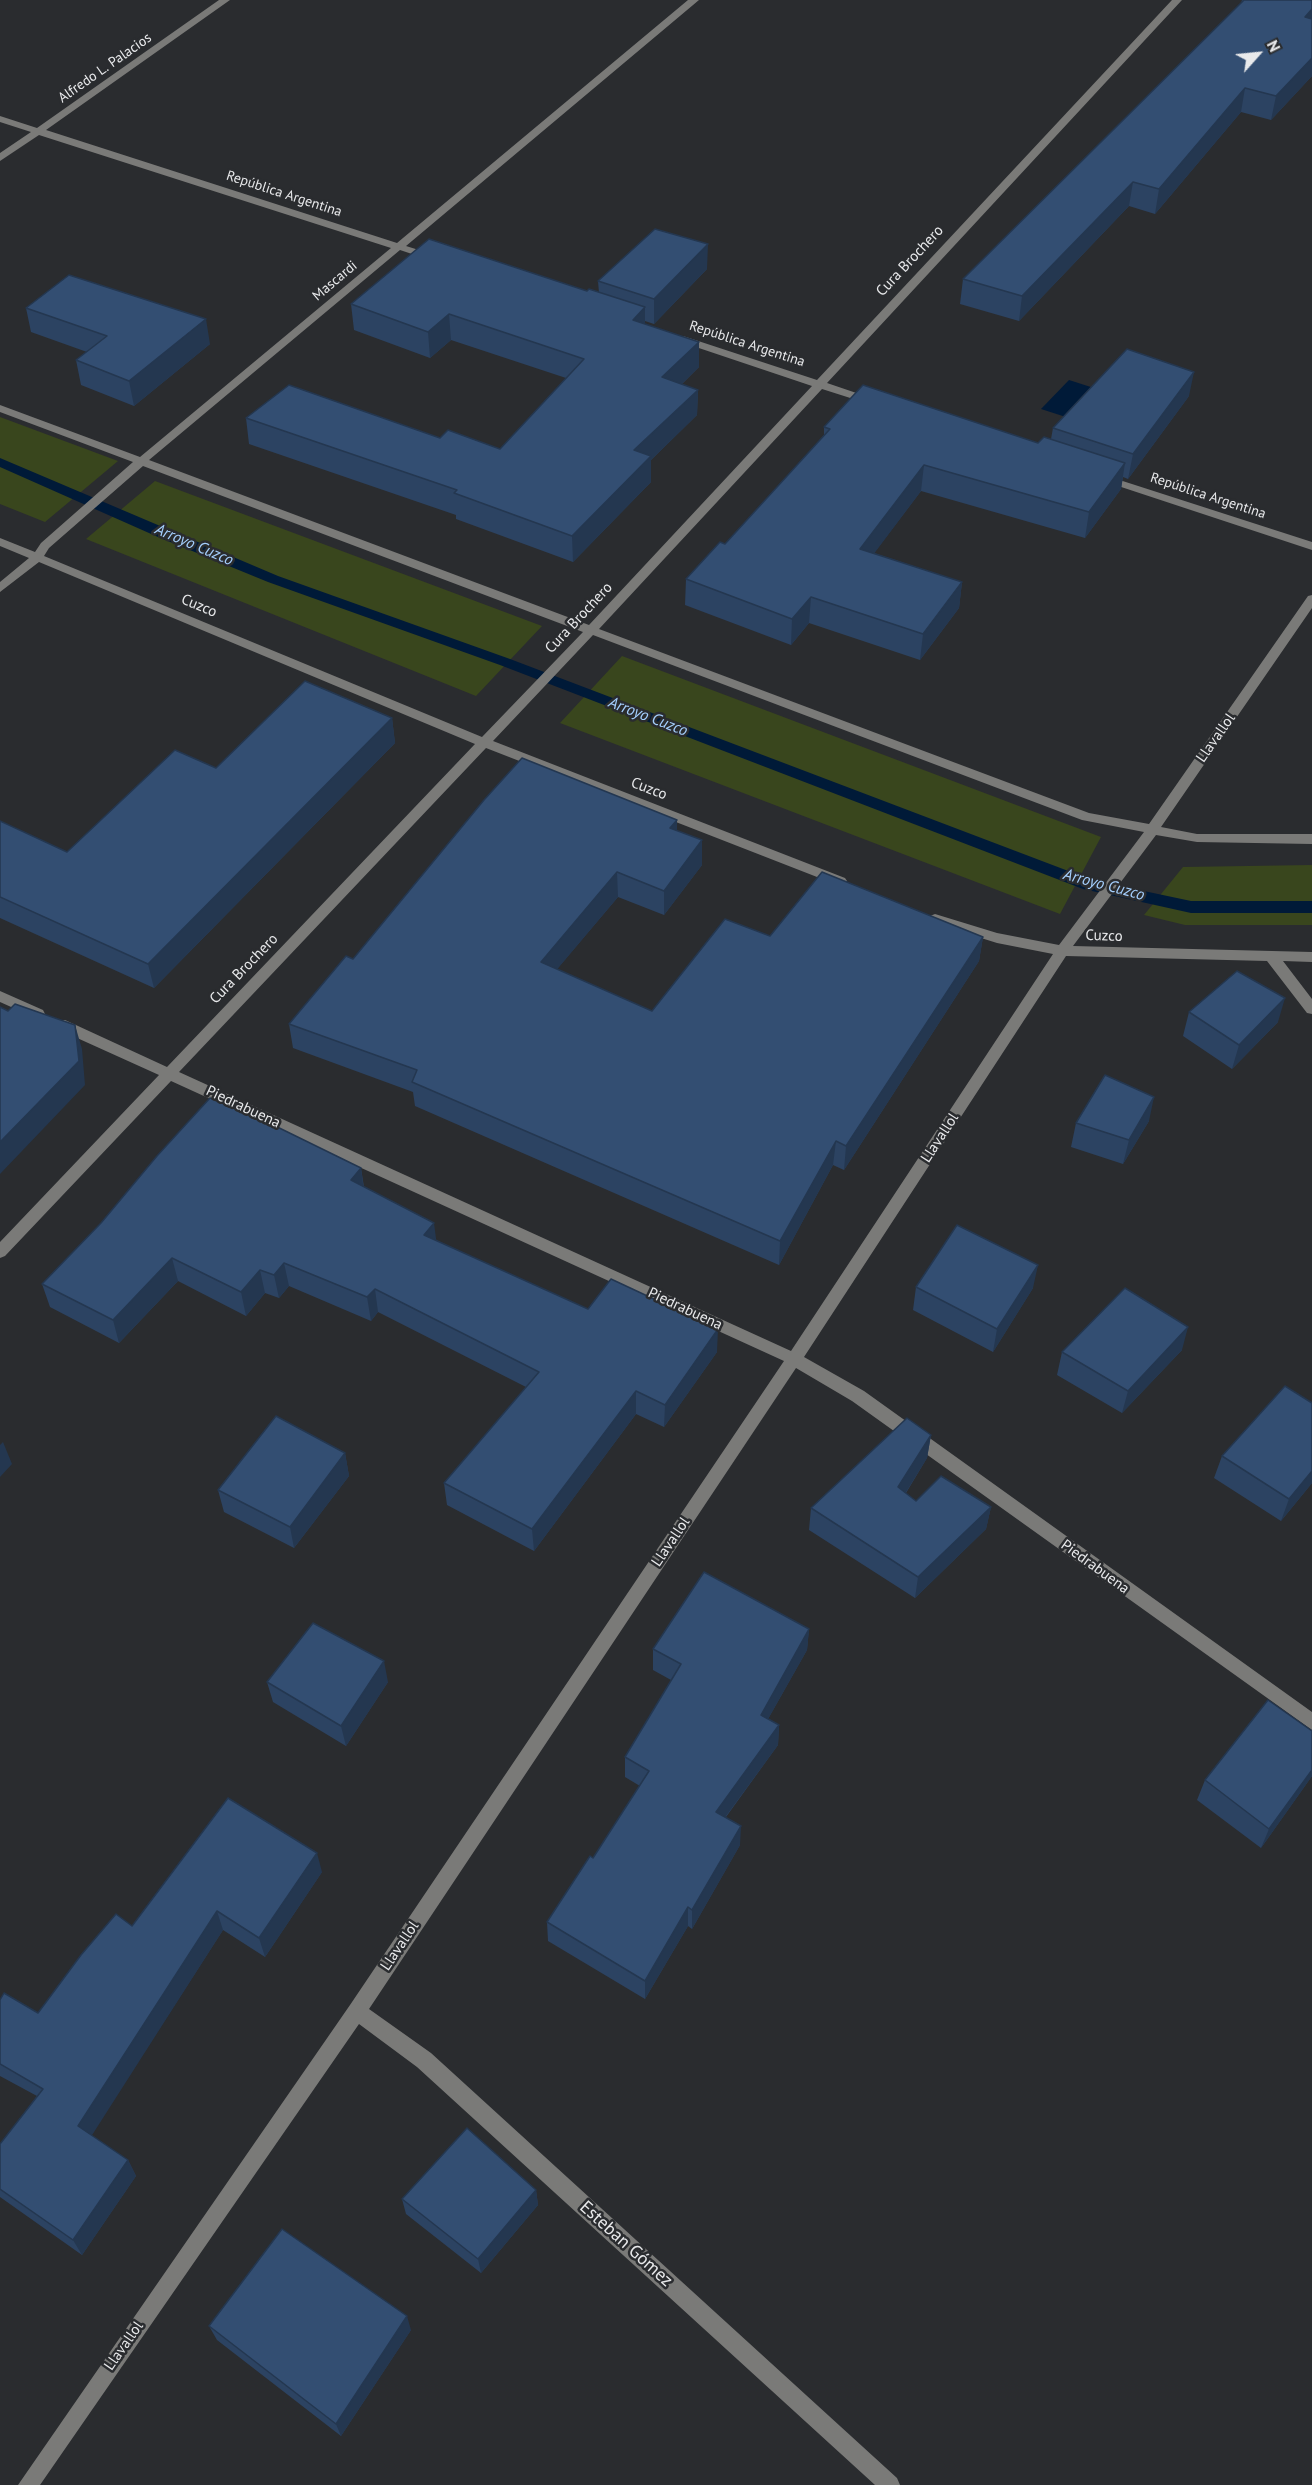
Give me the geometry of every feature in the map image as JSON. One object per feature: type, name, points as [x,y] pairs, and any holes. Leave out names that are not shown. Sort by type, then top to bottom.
[{"type":"street","name":"Alfredo L. Palacios","points":[[0,158],[225,0]]},
{"type":"street","name":"Mascardi","points":[[0,588],[136,466],[694,0]]},
{"type":"street","name":"Cura Brochero","points":[[0,1252],[168,1072],[485,743],[1177,0]]},
{"type":"street","name":"República Argentina","points":[[0,119],[444,262]]},
{"type":"street","name":"República Argentina","points":[[671,335],[885,406]]},
{"type":"street","points":[[0,408],[136,466],[591,630],[1087,817],[1197,837],[1312,838]]},
{"type":"street","name":"República Argentina","points":[[1088,472],[1312,546]]},
{"type":"street","name":"Cuzco","points":[[0,542],[42,552],[485,743],[848,884]]},
{"type":"street","name":"Llavallol","points":[[28,2485],[357,2011],[794,1359],[1062,951],[1130,862],[1312,599]]},
{"type":"street","name":"Cuzco","points":[[925,915],[997,938],[1062,951],[1312,957]]},
{"type":"street","points":[[1272,957],[1312,1008]]},
{"type":"street","name":"Piedrabuena","points":[[0,996],[794,1359],[858,1396],[1312,1722]]},
{"type":"street","name":"Esteban Gómez","points":[[357,2011],[424,2060],[890,2485]]},
{"type":"green space","points":[[0,417],[118,461],[45,522],[0,504]]},
{"type":"green space","points":[[155,481],[542,626],[476,696],[86,539]]},
{"type":"green space","points":[[622,656],[1101,837],[1060,914],[560,723]]},
{"type":"green space","points":[[1312,865],[1312,925],[1185,925],[1144,915],[1183,867]]},
{"type":"water","points":[[1069,380],[1097,389],[1069,418],[1041,409]]},
{"type":"building","points":[[1244,0],[1312,0],[1312,9],[1305,17],[1312,19],[1312,58],[1276,96],[1245,88],[1159,189],[1133,182],[1022,296],[963,279]]},
{"type":"building","points":[[655,229],[708,244],[654,299],[598,281]]},
{"type":"building","points":[[429,239],[587,291],[589,289],[645,307],[633,320],[699,342],[662,377],[698,390],[634,450],[651,456],[572,536],[454,493],[457,490],[246,418],[289,385],[440,438],[448,430],[500,449],[584,359],[449,314],[428,332],[351,304]]},
{"type":"building","points":[[69,275],[206,319],[129,381],[76,360],[107,336],[26,308]]},
{"type":"building","points":[[1127,349],[1194,372],[1133,454],[1053,428]]},
{"type":"building","points":[[863,385],[1038,443],[1044,437],[1125,463],[1089,512],[924,465],[860,549],[962,582],[923,634],[811,597],[792,619],[686,579],[720,542],[725,544],[830,429],[824,427]]},
{"type":"building","points":[[305,681],[392,718],[148,964],[0,897],[0,821],[67,852],[175,750],[216,768]]},
{"type":"building","points":[[522,758],[677,820],[670,828],[702,840],[664,891],[617,872],[541,962],[652,1011],[725,919],[770,936],[822,872],[983,937],[846,1146],[836,1141],[780,1241],[412,1082],[417,1070],[289,1024],[346,956],[353,959],[484,800]]},
{"type":"building","points":[[1237,971],[1285,998],[1239,1045],[1189,1012]]},
{"type":"building","points":[[15,1004],[75,1025],[79,1061],[0,1142],[0,1007],[8,1011]]},
{"type":"building","points":[[1105,1075],[1154,1097],[1129,1140],[1076,1123]]},
{"type":"building","points":[[210,1098],[263,1120],[361,1168],[351,1180],[434,1223],[424,1235],[588,1309],[611,1279],[718,1329],[665,1405],[636,1391],[532,1529],[444,1483],[539,1372],[375,1289],[367,1297],[284,1263],[274,1275],[260,1270],[241,1292],[172,1258],[113,1320],[42,1284],[101,1223],[157,1156]]},
{"type":"building","points":[[957,1225],[1038,1265],[997,1329],[916,1287]]},
{"type":"building","points":[[1125,1288],[1188,1327],[1128,1391],[1062,1352]]},
{"type":"building","points":[[1285,1386],[1312,1403],[1312,1471],[1289,1499],[1222,1456]]},
{"type":"building","points":[[276,1416],[345,1453],[290,1527],[218,1490]]},
{"type":"building","points":[[907,1418],[931,1435],[898,1487],[916,1501],[941,1476],[991,1507],[918,1577],[811,1508]]},
{"type":"building","points":[[704,1572],[809,1629],[761,1715],[779,1725],[716,1812],[741,1826],[692,1910],[688,1907],[645,1981],[547,1922],[590,1856],[593,1858],[649,1771],[625,1757],[681,1664],[653,1649]]},
{"type":"building","points":[[313,1623],[384,1661],[341,1726],[267,1682]]},
{"type":"building","points":[[1268,1700],[1312,1731],[1312,1770],[1269,1829],[1205,1780]]},
{"type":"building","points":[[228,1798],[317,1853],[259,1938],[217,1911],[78,2126],[128,2160],[73,2240],[0,2189],[0,2144],[43,2089],[0,2064],[0,2000],[4,1993],[38,2013],[81,1955],[116,1914],[132,1926]]},
{"type":"building","points":[[467,2128],[536,2190],[478,2259],[402,2199]]},
{"type":"building","points":[[282,2229],[407,2316],[336,2424],[209,2326]]},
{"type":"waterway","name":"Arroyo Cuzco","points":[[0,462],[163,534],[273,579],[505,662],[1089,885],[1191,907],[1312,907]]}]
